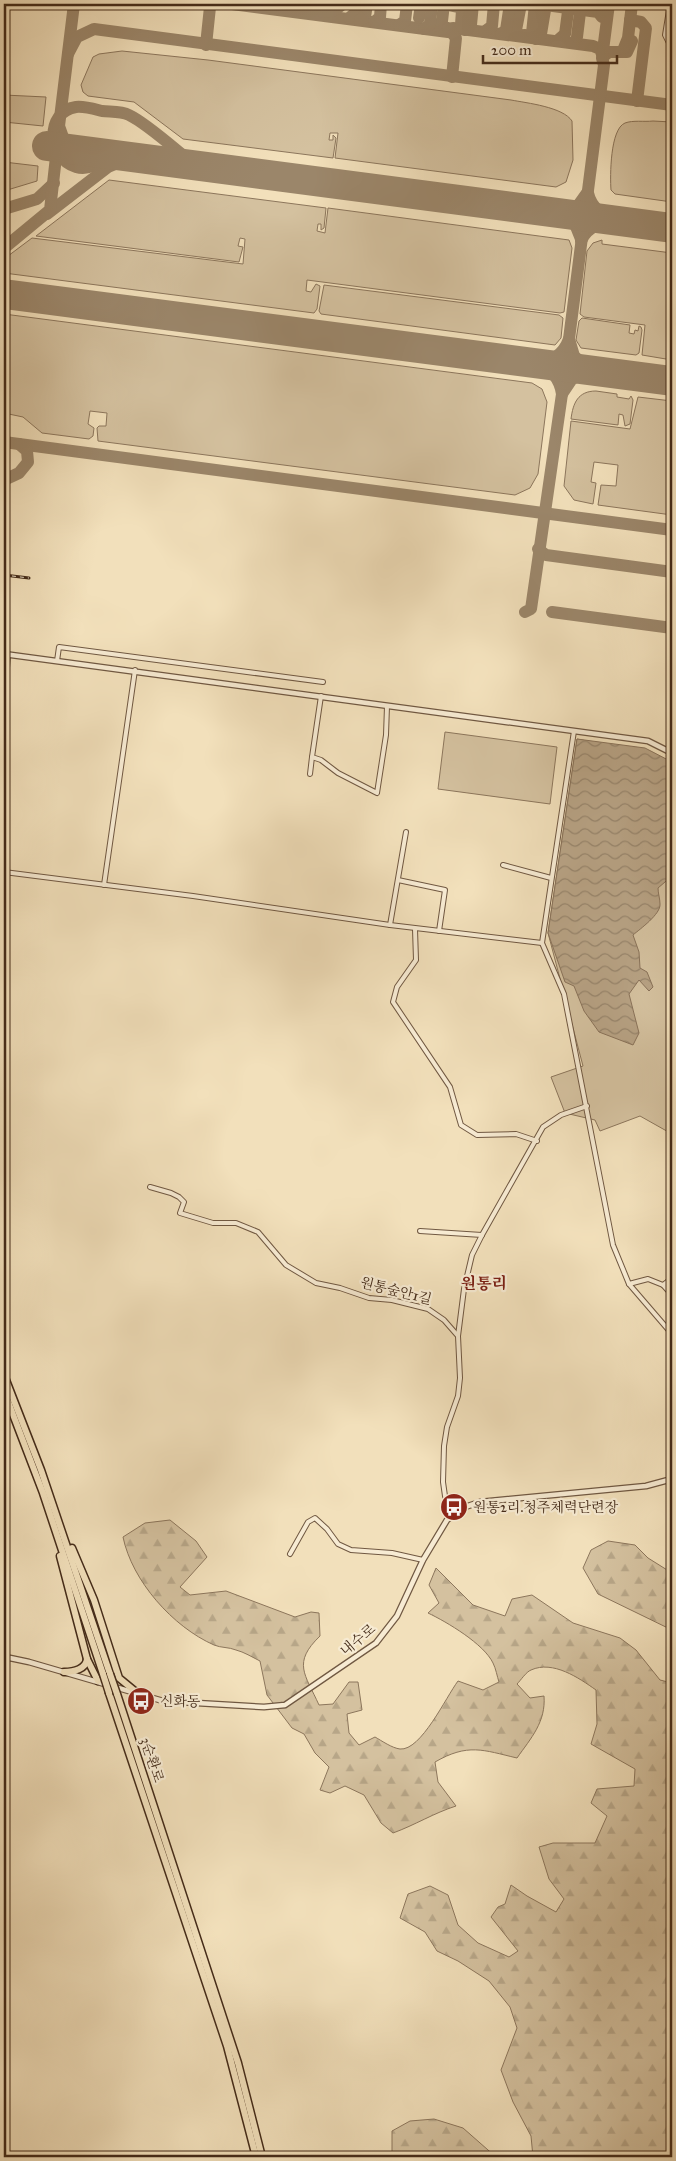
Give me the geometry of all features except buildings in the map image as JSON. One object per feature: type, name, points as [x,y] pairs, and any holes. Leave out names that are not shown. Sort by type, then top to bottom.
[{"type":"highway","name":"3순환로","points":[[4,1376],[51,1507],[107,1674],[117,1694],[245,2086],[262,2157]]},
{"type":"highway","name":"3순환로","points":[[4,1391],[51,1507]]},
{"type":"highway","points":[[51,1507],[87,1658],[96,1678],[106,1681],[118,1678]]},
{"type":"highway","points":[[51,1507],[94,1600],[118,1678],[136,1692]]},
{"type":"highway","points":[[64,1672],[80,1669],[86,1663],[87,1658]]},
{"type":"highway","name":"3순환로","points":[[107,1674],[109,1693],[218,2019],[256,2157]]},
{"type":"highway","points":[[113,1686],[118,1678]]},
{"type":"highway","points":[[245,2086],[267,2157]]},
{"type":"highway","points":[[244,2109],[252,2157]]},
{"type":"street","points":[[670,4],[665,35],[672,49]]},
{"type":"street","points":[[57,661],[59,647],[323,682]]},
{"type":"street","points":[[4,705],[6,654],[648,741],[672,753]]},
{"type":"street","points":[[104,885],[135,670]]},
{"type":"street","points":[[310,774],[321,696]]},
{"type":"street","points":[[312,757],[321,760],[338,774],[377,793],[386,735],[387,706]]},
{"type":"street","points":[[574,731],[542,943],[564,994],[613,1245],[629,1284],[672,1334]]},
{"type":"street","points":[[390,925],[406,832]]},
{"type":"street","points":[[502,865],[551,878]]},
{"type":"street","points":[[4,872],[415,929],[542,943]]},
{"type":"street","points":[[398,880],[445,890],[439,931]]},
{"type":"street","points":[[415,929],[416,960],[397,987],[393,1002],[450,1087],[461,1125],[477,1135],[516,1134],[536,1141]]},
{"type":"street","points":[[452,1515],[445,1496],[443,1476],[447,1427],[460,1385],[458,1336],[460,1312],[472,1255],[543,1127],[552,1120],[587,1106]]},
{"type":"street","name":"원통숲안1길","points":[[150,1187],[180,1197],[184,1202],[180,1213],[213,1223],[236,1223],[261,1234],[286,1265],[310,1281],[340,1288],[369,1298],[402,1301],[428,1308],[444,1320],[458,1336]]},
{"type":"street","points":[[420,1231],[482,1235]]},
{"type":"street","points":[[663,1285],[672,1278]]},
{"type":"street","points":[[629,1284],[648,1279],[663,1285],[672,1295]]},
{"type":"street","name":"내수로","points":[[4,1660],[20,1660],[64,1672],[96,1678],[113,1686],[163,1701],[275,1707],[289,1704],[363,1654],[382,1636],[398,1616],[423,1560],[452,1515],[467,1505],[480,1502],[646,1486],[672,1479]]},
{"type":"street","points":[[290,1554],[308,1522],[315,1518],[327,1528],[338,1544],[351,1550],[392,1553],[423,1560]]},
{"type":"green space","points":[[122,51],[208,60],[544,106],[561,112],[572,121],[573,160],[566,182],[556,187],[335,158],[338,133],[330,133],[329,140],[333,140],[333,135],[336,138],[333,158],[183,139],[134,102],[88,96],[83,92],[81,85],[93,57],[99,54]]},
{"type":"green space","points":[[4,95],[46,97],[43,126],[4,122]]},
{"type":"green space","points":[[628,122],[672,122],[672,202],[615,194],[611,190],[612,154],[616,134],[620,127]]},
{"type":"green space","points":[[4,162],[38,166],[37,181],[4,191]]},
{"type":"green space","points":[[109,180],[326,208],[324,228],[321,230],[321,224],[318,224],[317,231],[325,233],[328,208],[569,240],[572,248],[564,312],[307,280],[306,291],[311,292],[316,284],[320,286],[317,309],[314,313],[4,273],[4,259],[32,238],[243,264],[245,239],[240,238],[238,246],[243,247],[239,262],[36,236]]},
{"type":"green space","points":[[602,240],[602,244],[672,253],[672,360],[642,355],[645,325],[584,317],[580,314],[587,251],[593,243]]},
{"type":"green space","points":[[324,285],[559,315],[563,318],[561,338],[555,345],[321,314],[319,311]]},
{"type":"green space","points":[[4,314],[532,383],[542,389],[547,402],[538,474],[530,488],[515,495],[98,441],[97,428],[99,426],[106,426],[107,413],[90,411],[88,424],[94,428],[93,436],[89,439],[42,433],[23,417],[4,413]]},
{"type":"green space","points":[[582,318],[630,325],[629,333],[634,334],[635,330],[638,331],[639,326],[641,327],[639,353],[636,355],[581,348],[576,340],[579,321]]},
{"type":"green space","points":[[596,391],[617,394],[617,397],[629,399],[631,396],[633,400],[630,424],[625,426],[623,415],[619,414],[618,425],[571,419],[573,408],[578,399],[585,393]]},
{"type":"green space","points":[[638,397],[672,401],[672,515],[598,505],[601,485],[616,486],[618,465],[594,462],[591,482],[596,483],[593,504],[574,500],[564,486],[571,421],[630,429]]},
{"type":"green space","points":[[445,732],[557,747],[550,804],[438,789]]},
{"type":"green space","points":[[577,739],[653,754],[672,762],[672,1134],[640,1116],[600,1131],[595,1120],[565,1113],[551,1077],[583,1066],[548,933]]},
{"type":"green space","points":[[170,1520],[196,1541],[207,1557],[180,1587],[190,1595],[226,1591],[295,1617],[311,1612],[319,1613],[320,1636],[311,1645],[306,1654],[304,1669],[306,1677],[319,1705],[333,1704],[349,1682],[358,1682],[362,1710],[347,1714],[349,1733],[359,1745],[375,1737],[400,1749],[408,1747],[424,1733],[458,1681],[483,1690],[499,1682],[493,1663],[482,1648],[455,1628],[428,1613],[439,1603],[429,1585],[436,1568],[473,1605],[505,1616],[512,1599],[532,1595],[573,1623],[620,1638],[636,1650],[660,1680],[672,1683],[672,2157],[533,2157],[531,2136],[513,2102],[501,2070],[517,2028],[510,2007],[489,1981],[458,1961],[437,1951],[425,1932],[400,1918],[408,1894],[430,1886],[448,1895],[458,1925],[478,1943],[509,1957],[518,1951],[491,1917],[498,1907],[505,1904],[511,1885],[556,1912],[564,1899],[549,1879],[539,1847],[553,1843],[595,1843],[607,1816],[591,1803],[597,1789],[634,1786],[635,1769],[591,1744],[597,1724],[596,1690],[582,1680],[557,1669],[539,1667],[529,1671],[517,1684],[530,1698],[544,1696],[543,1714],[532,1736],[517,1758],[485,1751],[466,1750],[435,1762],[438,1782],[456,1806],[393,1833],[381,1823],[364,1795],[345,1786],[330,1793],[320,1790],[329,1767],[315,1753],[304,1734],[292,1728],[267,1695],[260,1661],[231,1648],[219,1647],[199,1637],[170,1615],[145,1586],[135,1570],[123,1537],[145,1523]]},
{"type":"green space","points":[[608,1541],[635,1545],[648,1558],[672,1573],[672,1630],[598,1594],[583,1568],[591,1550]]},
{"type":"green space","points":[[434,2119],[463,2128],[496,2157],[383,2157],[392,2152],[392,2131],[410,2121]]},
{"type":"water","points":[[577,739],[645,748],[672,762],[672,876],[658,888],[660,904],[657,912],[633,935],[639,952],[640,968],[647,972],[653,987],[649,991],[639,980],[629,994],[639,1033],[633,1045],[599,1032],[584,1011],[574,986],[565,982],[548,933]]},
{"type":"taxiway","points":[[74,4],[59,126],[65,143],[78,150]]},
{"type":"taxiway","points":[[232,4],[448,32],[453,28],[593,46],[600,49],[603,57],[609,52],[627,52],[632,41]]},
{"type":"taxiway","points":[[323,12],[335,10],[343,4]]},
{"type":"taxiway","points":[[349,18],[355,13],[356,4]]},
{"type":"taxiway","points":[[360,20],[365,17],[367,4]]},
{"type":"taxiway","points":[[374,22],[380,17],[381,4]]},
{"type":"taxiway","points":[[399,25],[405,21],[407,4]]},
{"type":"taxiway","points":[[419,18],[421,4]]},
{"type":"taxiway","points":[[424,29],[430,24],[432,4]]},
{"type":"taxiway","points":[[444,4],[459,7],[462,10],[461,25],[465,30],[471,25],[473,4]]},
{"type":"taxiway","points":[[436,26],[442,21],[444,4]]},
{"type":"taxiway","points":[[484,32],[492,26],[494,4]]},
{"type":"taxiway","points":[[501,34],[506,30],[510,4]]},
{"type":"taxiway","points":[[521,4],[516,30],[519,36],[525,35]]},
{"type":"taxiway","points":[[535,4],[532,33],[536,39],[541,34],[546,4]]},
{"type":"taxiway","points":[[538,4],[598,12],[602,17]]},
{"type":"taxiway","points":[[557,41],[565,34],[569,4]]},
{"type":"taxiway","points":[[577,37],[581,4]]},
{"type":"taxiway","points":[[533,363],[545,362],[555,357],[563,350],[569,339],[604,65],[602,58],[609,4]]},
{"type":"taxiway","points":[[624,48],[628,38],[632,4]]},
{"type":"taxiway","points":[[206,45],[210,7]]},
{"type":"taxiway","points":[[630,20],[641,22],[646,28],[637,101]]},
{"type":"taxiway","points":[[448,28],[456,38],[452,77]]},
{"type":"taxiway","points":[[68,54],[77,37],[94,29],[672,105]]},
{"type":"taxiway","points":[[119,156],[82,168],[67,162],[55,146],[55,126],[59,117],[66,111],[76,107],[126,114],[137,119],[196,166]]},
{"type":"taxiway","points":[[4,248],[50,210],[57,148]]},
{"type":"taxiway","points":[[47,214],[108,167],[132,157]]},
{"type":"taxiway","points":[[4,209],[37,199],[54,183]]},
{"type":"taxiway","points":[[559,213],[577,207],[587,193]]},
{"type":"taxiway","points":[[588,193],[598,211],[617,220]]},
{"type":"taxiway","points":[[559,213],[575,224],[581,239]]},
{"type":"taxiway","points":[[581,241],[591,228],[617,220]]},
{"type":"taxiway","points":[[569,339],[574,356],[590,371]]},
{"type":"taxiway","points":[[534,363],[545,367],[553,374],[559,383],[562,394]]},
{"type":"taxiway","points":[[525,612],[531,609],[562,394],[572,379],[590,371]]},
{"type":"taxiway","points":[[4,442],[672,530]]},
{"type":"taxiway","points":[[4,480],[19,473],[28,462],[27,451],[19,444]]},
{"type":"taxiway","points":[[538,549],[546,555],[672,572]]},
{"type":"taxiway","points":[[552,612],[672,628]]},
{"type":"runway","points":[[47,146],[672,228]]},
{"type":"runway","points":[[4,294],[672,381]]},
{"type":"railway","points":[[4,575],[29,578]]},
{"type":"place","name":"원통2리.청주체력단련장","points":[[454,1507]]},
{"type":"place","name":"신화동","points":[[141,1701]]},
{"type":"district","name":"원통리","points":[[484,1283]]}]
